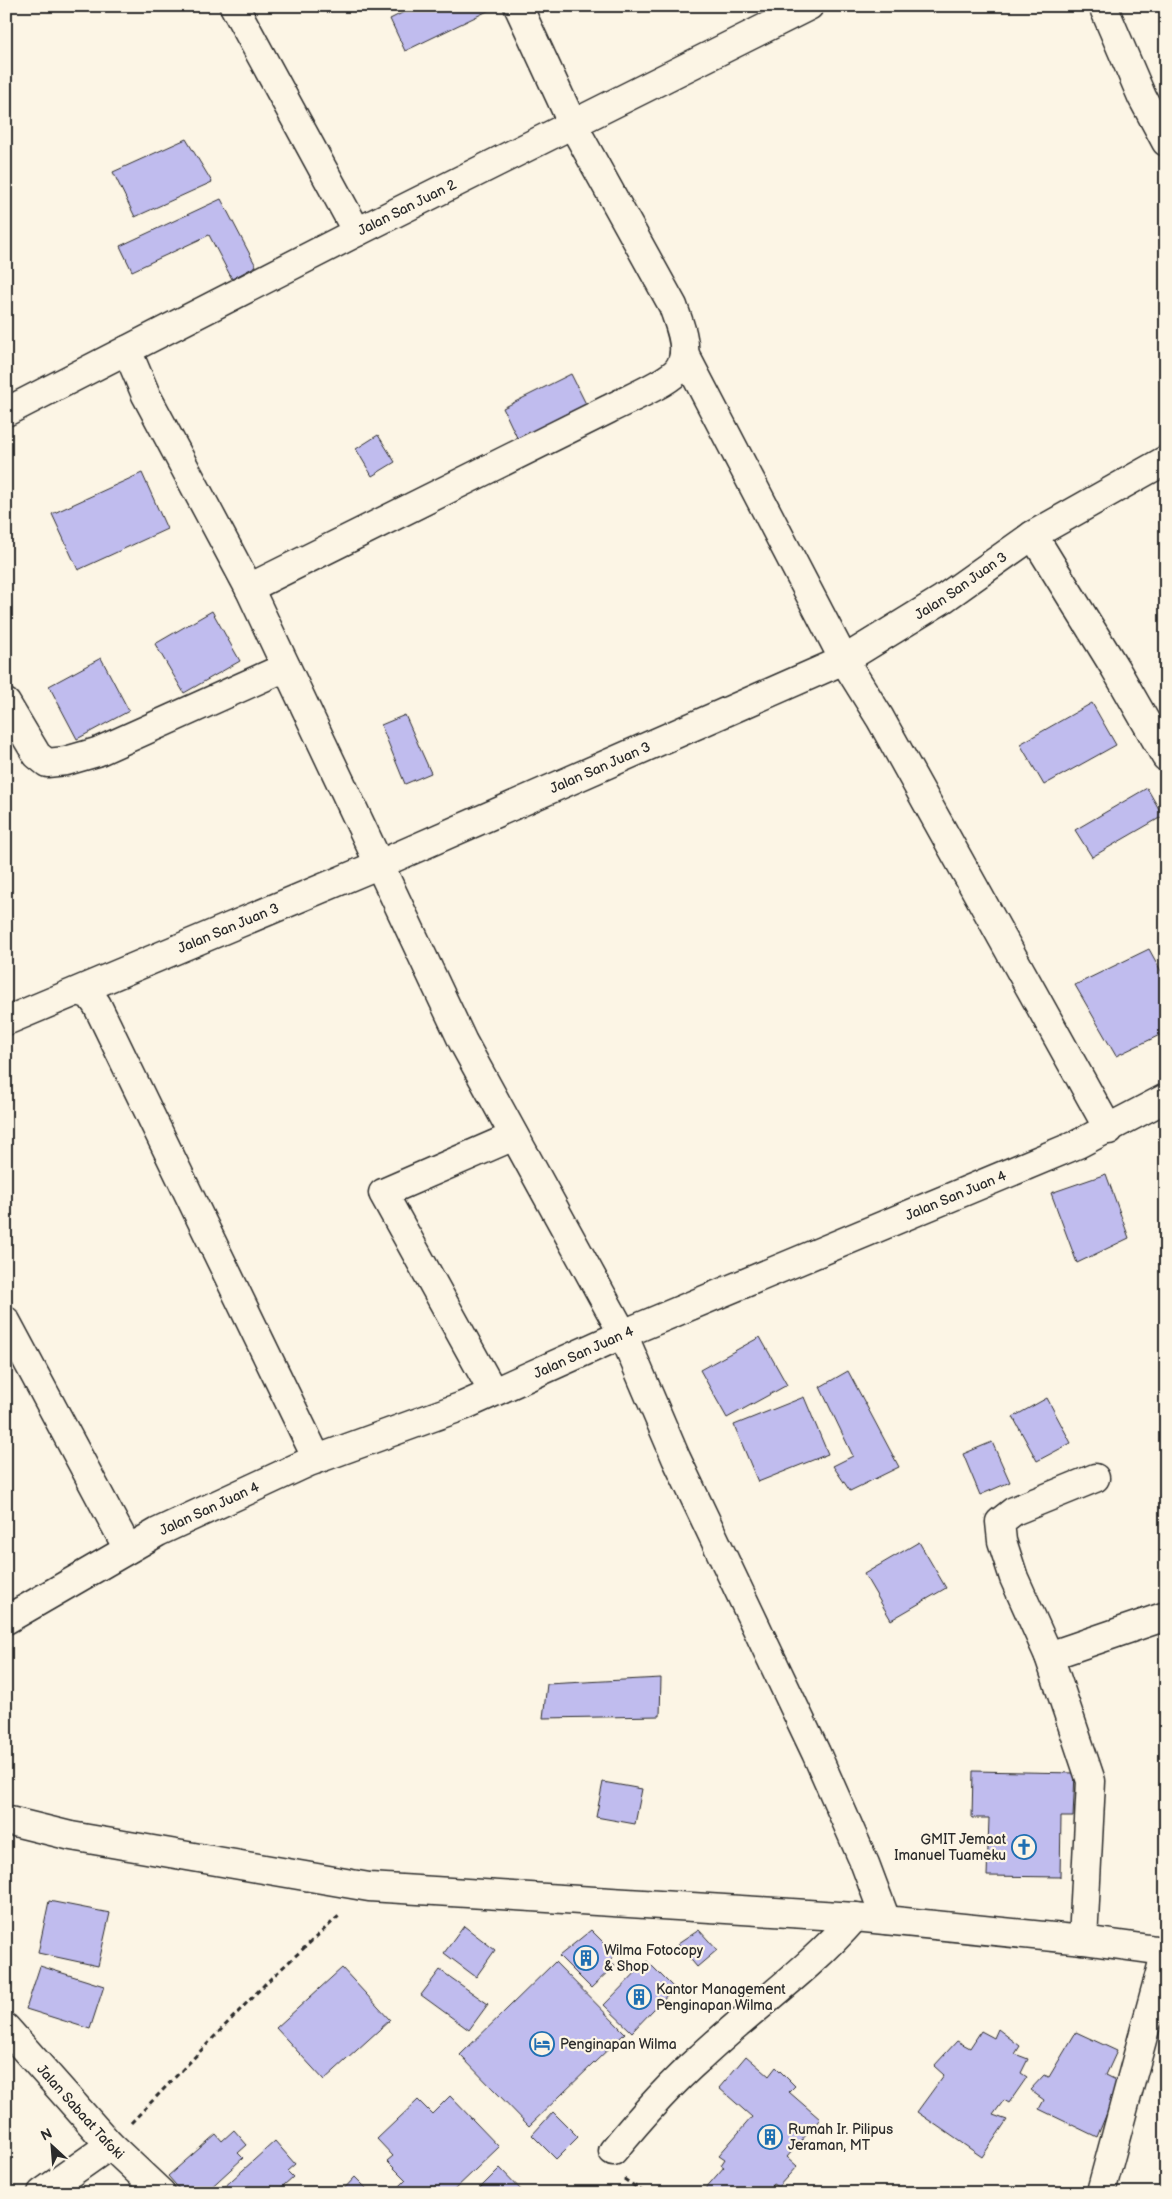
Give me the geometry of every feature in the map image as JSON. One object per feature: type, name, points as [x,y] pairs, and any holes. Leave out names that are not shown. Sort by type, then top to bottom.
[{"type":"street","points":[[234,6],[357,232]]},
{"type":"street","points":[[518,6],[573,125],[673,306],[683,336],[684,353],[844,660],[885,727],[1109,1130]]},
{"type":"street","name":"Jalan San Juan 2","points":[[6,412],[357,232],[809,6]]},
{"type":"street","points":[[1104,6],[1142,97],[1166,142]]},
{"type":"street","points":[[127,350],[146,394],[249,588],[463,1042],[623,1334],[676,1458],[816,1753],[865,1864],[886,1920]]},
{"type":"street","points":[[249,588],[665,380],[676,372],[684,353]]},
{"type":"street","name":"Jalan San Juan 3","points":[[6,1020],[380,864],[844,660],[944,599],[1033,535],[1166,460]]},
{"type":"street","points":[[1033,535],[1115,668],[1166,757]]},
{"type":"street","points":[[6,703],[37,755],[47,763],[66,761],[97,752],[286,667]]},
{"type":"street","points":[[79,991],[90,995],[97,1005],[318,1459]]},
{"type":"street","name":"Jalan San Juan 4","points":[[6,1620],[158,1532],[318,1459],[463,1406],[623,1334],[887,1225],[1109,1130],[1166,1098]]},
{"type":"street","points":[[493,1392],[383,1193],[514,1136]]},
{"type":"street","points":[[6,1322],[128,1549]]},
{"type":"street","points":[[1083,1940],[1092,1781],[1049,1656],[1014,1578],[1002,1541],[1000,1522],[1014,1511],[1095,1478]]},
{"type":"street","points":[[1049,1656],[1166,1616]]},
{"type":"street","points":[[6,1820],[71,1836],[369,1887],[855,1917],[1083,1940],[1165,1951],[1102,2188]]},
{"type":"street","points":[[613,2151],[634,2126],[700,2057],[830,1946],[855,1917]]},
{"type":"street","name":"Jalan Sabaat Tafoki","points":[[6,2028],[110,2145],[160,2193]]},
{"type":"street","points":[[42,2193],[110,2145]]},
{"type":"path","points":[[110,2145],[267,1982],[369,1887]]},
{"type":"building","points":[[416,6],[498,6],[405,51],[390,19]]},
{"type":"building","points":[[186,139],[212,182],[135,217],[113,172]]},
{"type":"building","points":[[221,199],[256,266],[232,279],[209,235],[132,271],[120,246]]},
{"type":"building","points":[[571,374],[589,410],[520,444],[503,408]]},
{"type":"building","points":[[378,435],[395,462],[372,476],[356,449]]},
{"type":"building","points":[[142,473],[167,529],[78,570],[52,514]]},
{"type":"building","points":[[212,611],[240,661],[184,693],[155,644]]},
{"type":"building","points":[[101,658],[129,711],[77,739],[49,686]]},
{"type":"building","points":[[1092,703],[1116,745],[1044,785],[1020,744]]},
{"type":"building","points":[[405,715],[431,773],[405,784],[381,725]]},
{"type":"building","points":[[1147,788],[1163,816],[1092,857],[1075,830]]},
{"type":"building","points":[[1149,949],[1166,980],[1166,1032],[1116,1056],[1075,985]]},
{"type":"building","points":[[1106,1174],[1129,1238],[1077,1263],[1051,1193]]},
{"type":"building","points":[[760,1337],[787,1385],[727,1418],[700,1370]]},
{"type":"building","points":[[848,1371],[899,1467],[850,1491],[833,1466],[853,1456],[820,1387]]},
{"type":"building","points":[[804,1397],[828,1454],[758,1482],[734,1425]]},
{"type":"building","points":[[1047,1398],[1071,1443],[1037,1461],[1013,1417]]},
{"type":"building","points":[[992,1442],[1010,1482],[980,1495],[963,1454]]},
{"type":"building","points":[[919,1542],[946,1588],[891,1620],[864,1574]]},
{"type":"building","points":[[661,1678],[660,1716],[543,1718],[547,1684]]},
{"type":"building","name":"GMIT Jemaat Imanuel Tuameku","points":[[973,1771],[1075,1773],[1073,1817],[1061,1817],[1060,1877],[987,1876],[989,1818],[972,1818]]},
{"type":"building","points":[[603,1782],[642,1789],[635,1824],[596,1817]]},
{"type":"building","points":[[49,1901],[110,1913],[98,1966],[38,1953]]},
{"type":"building","points":[[464,1926],[495,1950],[476,1977],[444,1953]]},
{"type":"building","name":"Wilma Fotocopy & Shop","points":[[591,1930],[615,1954],[610,1960],[615,1965],[591,1988],[559,1956]]},
{"type":"building","points":[[699,1930],[717,1950],[697,1967],[678,1944]]},
{"type":"building","name":"Kantor Management Penginapan Wilma","points":[[647,1961],[674,1988],[632,2032],[604,2005]]},
{"type":"building","name":"Penginapan Wilma","points":[[555,1962],[625,2033],[529,2126],[460,2055]]},
{"type":"building","points":[[40,1966],[104,1986],[90,2029],[26,2009]]},
{"type":"building","points":[[342,1968],[390,2020],[324,2080],[276,2028]]},
{"type":"building","points":[[440,1970],[488,2004],[469,2030],[421,1995]]},
{"type":"building","points":[[998,2029],[1020,2046],[1015,2054],[1028,2059],[1021,2073],[1027,2077],[1009,2103],[1004,2100],[993,2115],[1007,2120],[982,2157],[917,2112],[944,2075],[934,2066],[957,2041],[970,2048],[981,2031],[994,2038]]},
{"type":"building","points":[[1076,2032],[1117,2051],[1106,2075],[1120,2082],[1097,2137],[1039,2109],[1044,2100],[1030,2090],[1044,2075],[1049,2077]]},
{"type":"building","name":"Rumah Ir. Pilipus Jeraman, MT","points":[[746,2056],[769,2076],[776,2067],[795,2086],[789,2092],[820,2119],[787,2157],[797,2166],[778,2187],[773,2184],[764,2193],[707,2193],[704,2190],[724,2167],[721,2165],[725,2159],[719,2155],[752,2117],[719,2088]]},
{"type":"building","points":[[450,2096],[499,2147],[451,2193],[393,2193],[406,2180],[387,2161],[393,2156],[377,2139],[418,2100],[432,2114]]},
{"type":"building","points":[[553,2112],[578,2137],[556,2159],[532,2135]]},
{"type":"building","points":[[234,2130],[247,2145],[238,2153],[243,2158],[205,2193],[183,2193],[168,2176],[216,2134],[222,2141]]},
{"type":"building","points":[[275,2141],[295,2164],[287,2171],[293,2177],[275,2193],[224,2193],[221,2190]]},
{"type":"building","points":[[500,2168],[524,2193],[475,2193]]},
{"type":"building","points":[[355,2177],[371,2193],[340,2193]]},
{"type":"place","name":"GMIT Jemaat Imanuel Tuameku","points":[[1024,1847]]},
{"type":"place","name":"Wilma Fotocopy & Shop","points":[[586,1958]]},
{"type":"place","name":"Kantor Management Penginapan Wilma","points":[[639,1997]]},
{"type":"place","name":"Penginapan Wilma","points":[[542,2044]]},
{"type":"place","name":"Rumah Ir. Pilipus Jeraman, MT","points":[[770,2137]]}]
